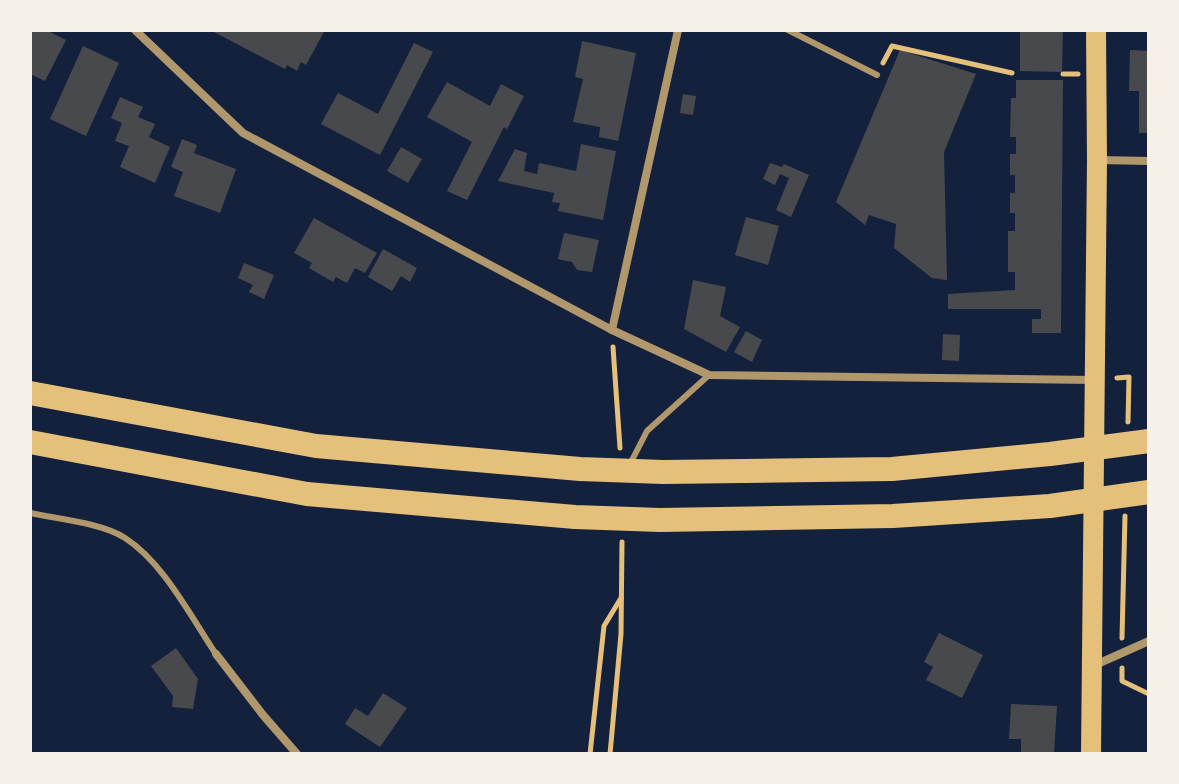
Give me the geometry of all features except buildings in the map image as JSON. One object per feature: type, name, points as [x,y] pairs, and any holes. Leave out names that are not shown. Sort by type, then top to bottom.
[{"type":"highway","points":[[30,393],[316,446],[580,469],[663,472],[892,469],[1143,442]]},
{"type":"highway","points":[[30,442],[307,494],[575,517],[660,520],[893,516],[1050,506],[1143,493]]},
{"type":"main road","points":[[1091,754],[1096,380],[1096,30]]},
{"type":"street","points":[[135,30],[243,133],[612,330],[709,375],[1096,380]]},
{"type":"street","points":[[612,330],[678,30]]},
{"type":"street","points":[[1097,160],[1149,161]]},
{"type":"street","points":[[1093,666],[1149,641]]},
{"type":"street","points":[[216,654],[297,754]]},
{"type":"lane","points":[[788,30],[877,75]]},
{"type":"lane","points":[[622,481],[647,431],[709,375]]},
{"type":"lane","points":[[30,513],[88,525],[124,537],[152,560],[216,654]]},
{"type":"path","points":[[877,75],[892,46],[1012,73]]},
{"type":"path","points":[[612,330],[622,481]]},
{"type":"path","points":[[610,754],[621,634],[622,539]]},
{"type":"path","points":[[590,754],[604,626],[621,597]]},
{"type":"path","points":[[1122,653],[1122,681],[1149,694]]}]
